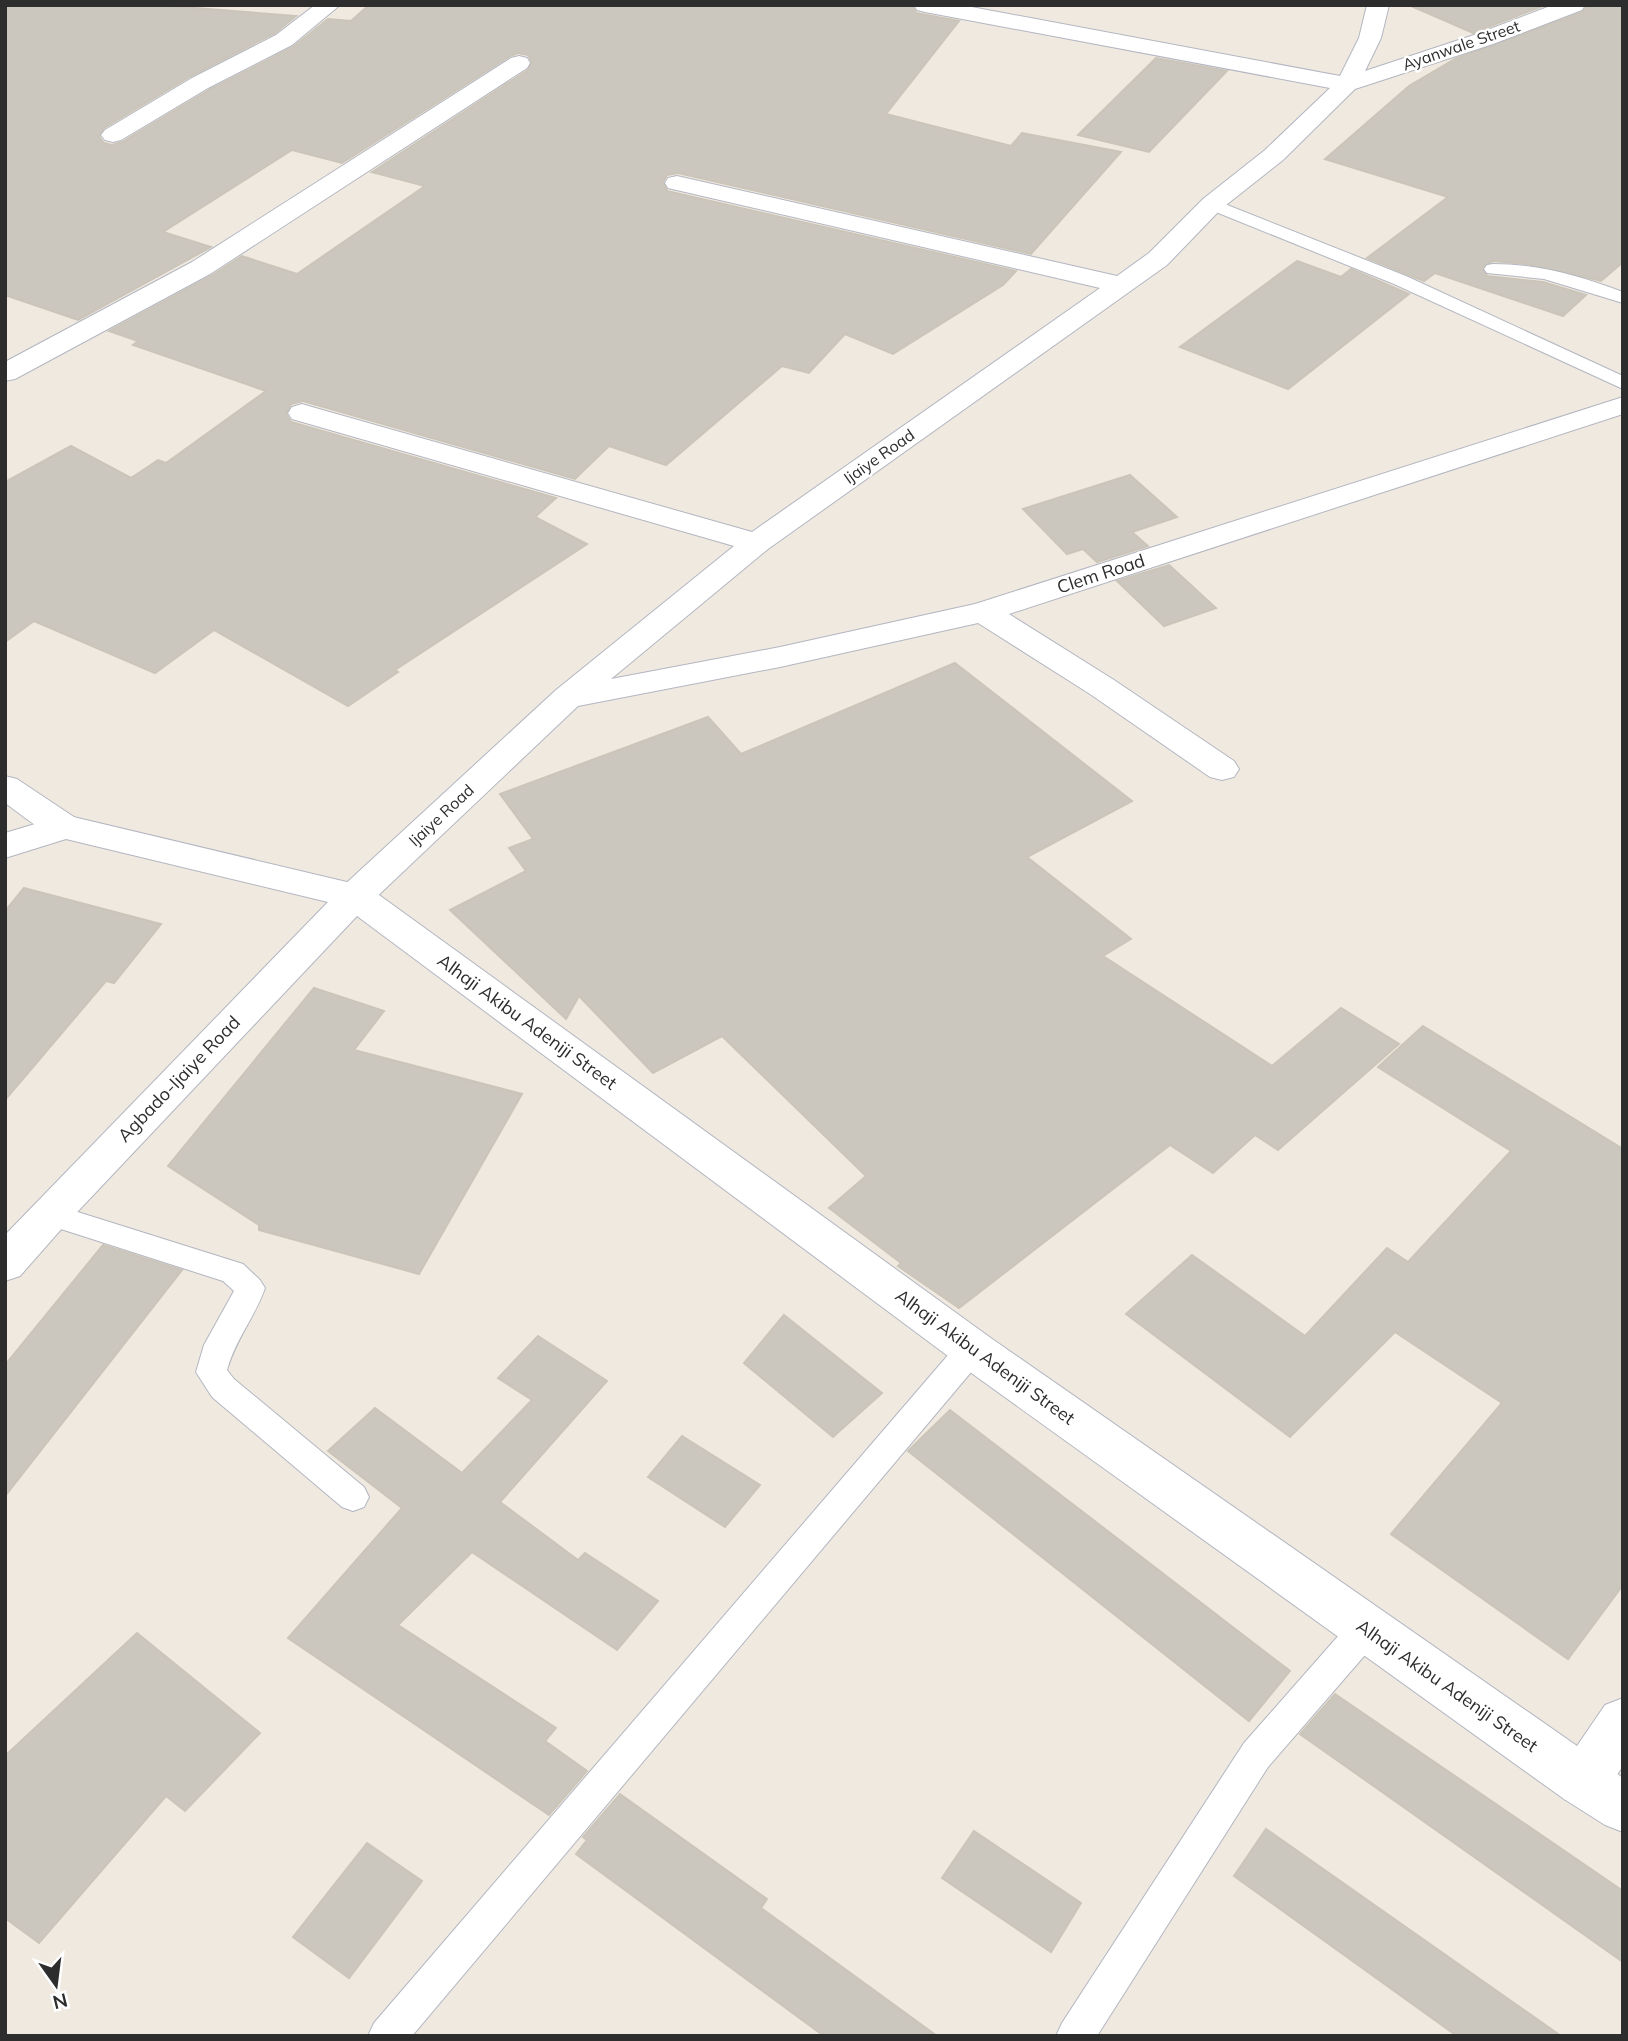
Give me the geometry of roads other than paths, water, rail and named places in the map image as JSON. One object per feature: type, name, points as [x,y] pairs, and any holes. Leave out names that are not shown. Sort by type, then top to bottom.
[{"type":"street","points":[[113,135],[200,83],[284,40],[329,5]]},
{"type":"street","points":[[925,5],[1348,84]]},
{"type":"street","name":"Ijaiye Road","points":[[355,896],[568,697],[757,542],[1158,259],[1212,204],[1274,155],[1348,84],[1370,38],[1378,5]]},
{"type":"street","name":"Ayanwale Street","points":[[1348,84],[1485,39],[1574,5]]},
{"type":"street","points":[[5,373],[201,268],[519,63]]},
{"type":"street","points":[[677,183],[1121,285]]},
{"type":"street","name":"Clem Road","points":[[568,697],[780,657],[983,612],[1623,405]]},
{"type":"street","points":[[302,413],[757,542]]},
{"type":"street","points":[[983,612],[1102,687],[1222,769]]},
{"type":"street","points":[[5,787],[65,827],[355,896]]},
{"type":"street","points":[[5,846],[65,827]]},
{"type":"street","name":"Agbado-Ijaiye Road","points":[[5,1264],[49,1214],[355,896]]},
{"type":"street","name":"Alhaji Akibu Adeniji Street","points":[[355,896],[972,1349],[1602,1795]]},
{"type":"street","points":[[1602,1795],[1623,1722]]},
{"type":"lane","points":[[1212,204],[1400,280],[1623,383]]},
{"type":"lane","points":[[1493,269],[1524,268],[1558,275],[1623,298]]},
{"type":"lane","points":[[1400,280],[1437,274]]},
{"type":"lane","points":[[49,1214],[233,1272],[250,1289],[244,1306],[219,1345],[211,1372],[223,1388],[353,1497]]},
{"type":"lane","points":[[387,2036],[972,1349]]},
{"type":"lane","points":[[1075,2036],[1256,1755],[1366,1629]]}]
